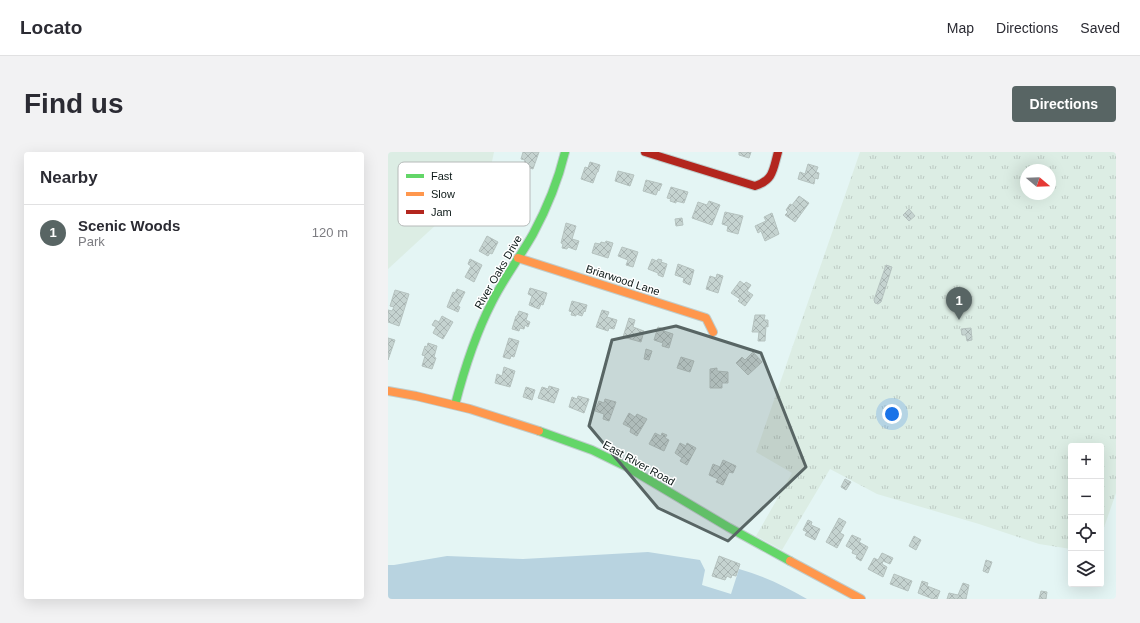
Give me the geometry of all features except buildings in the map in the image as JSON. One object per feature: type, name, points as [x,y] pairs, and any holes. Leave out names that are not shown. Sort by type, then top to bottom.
[{"type":"street","name":"River Oaks Drive","points":[[455,405],[462,379],[480,327],[502,283],[532,236],[545,211],[556,183],[565,152]]},
{"type":"street","points":[[645,152],[755,186],[764,183],[770,177],[778,152]]},
{"type":"street","name":"Briarwood Lane","points":[[518,258],[706,318],[713,332]]},
{"type":"street","name":"East River Road","points":[[388,391],[455,405],[574,442],[610,458],[728,527],[861,599]]},
{"type":"highlighted area","points":[[676,326],[761,353],[806,467],[728,541],[658,508],[589,426],[612,340]]},
{"type":"green space","points":[[388,152],[494,152],[492,162],[398,162],[398,226],[435,226],[388,269]]},
{"type":"green space","points":[[860,152],[1116,152],[1116,493],[1104,527],[1104,443],[1068,443],[1068,549],[1039,544],[979,524],[877,494],[830,469],[782,550],[756,536],[792,473],[756,452]]},
{"type":"water","points":[[648,552],[700,560],[705,570],[702,585],[731,594],[739,569],[774,582],[807,599],[388,599],[388,565],[447,556],[523,559]]},
{"type":"traffic: fast","points":[[455,405],[466,366],[480,327],[497,293],[528,243],[543,214],[552,194],[565,152]]},
{"type":"traffic: fast","points":[[539,431],[592,450],[627,467],[728,527],[790,561]]},
{"type":"traffic: slow","points":[[518,258],[706,318],[713,332]]},
{"type":"traffic: slow","points":[[388,391],[470,409],[539,431]]},
{"type":"traffic: slow","points":[[790,561],[861,599]]},
{"type":"traffic: jam","points":[[645,152],[755,186],[766,181],[772,173],[778,152]]},
{"type":"place","name":"Scenic Woods","points":[[959,320]]}]
